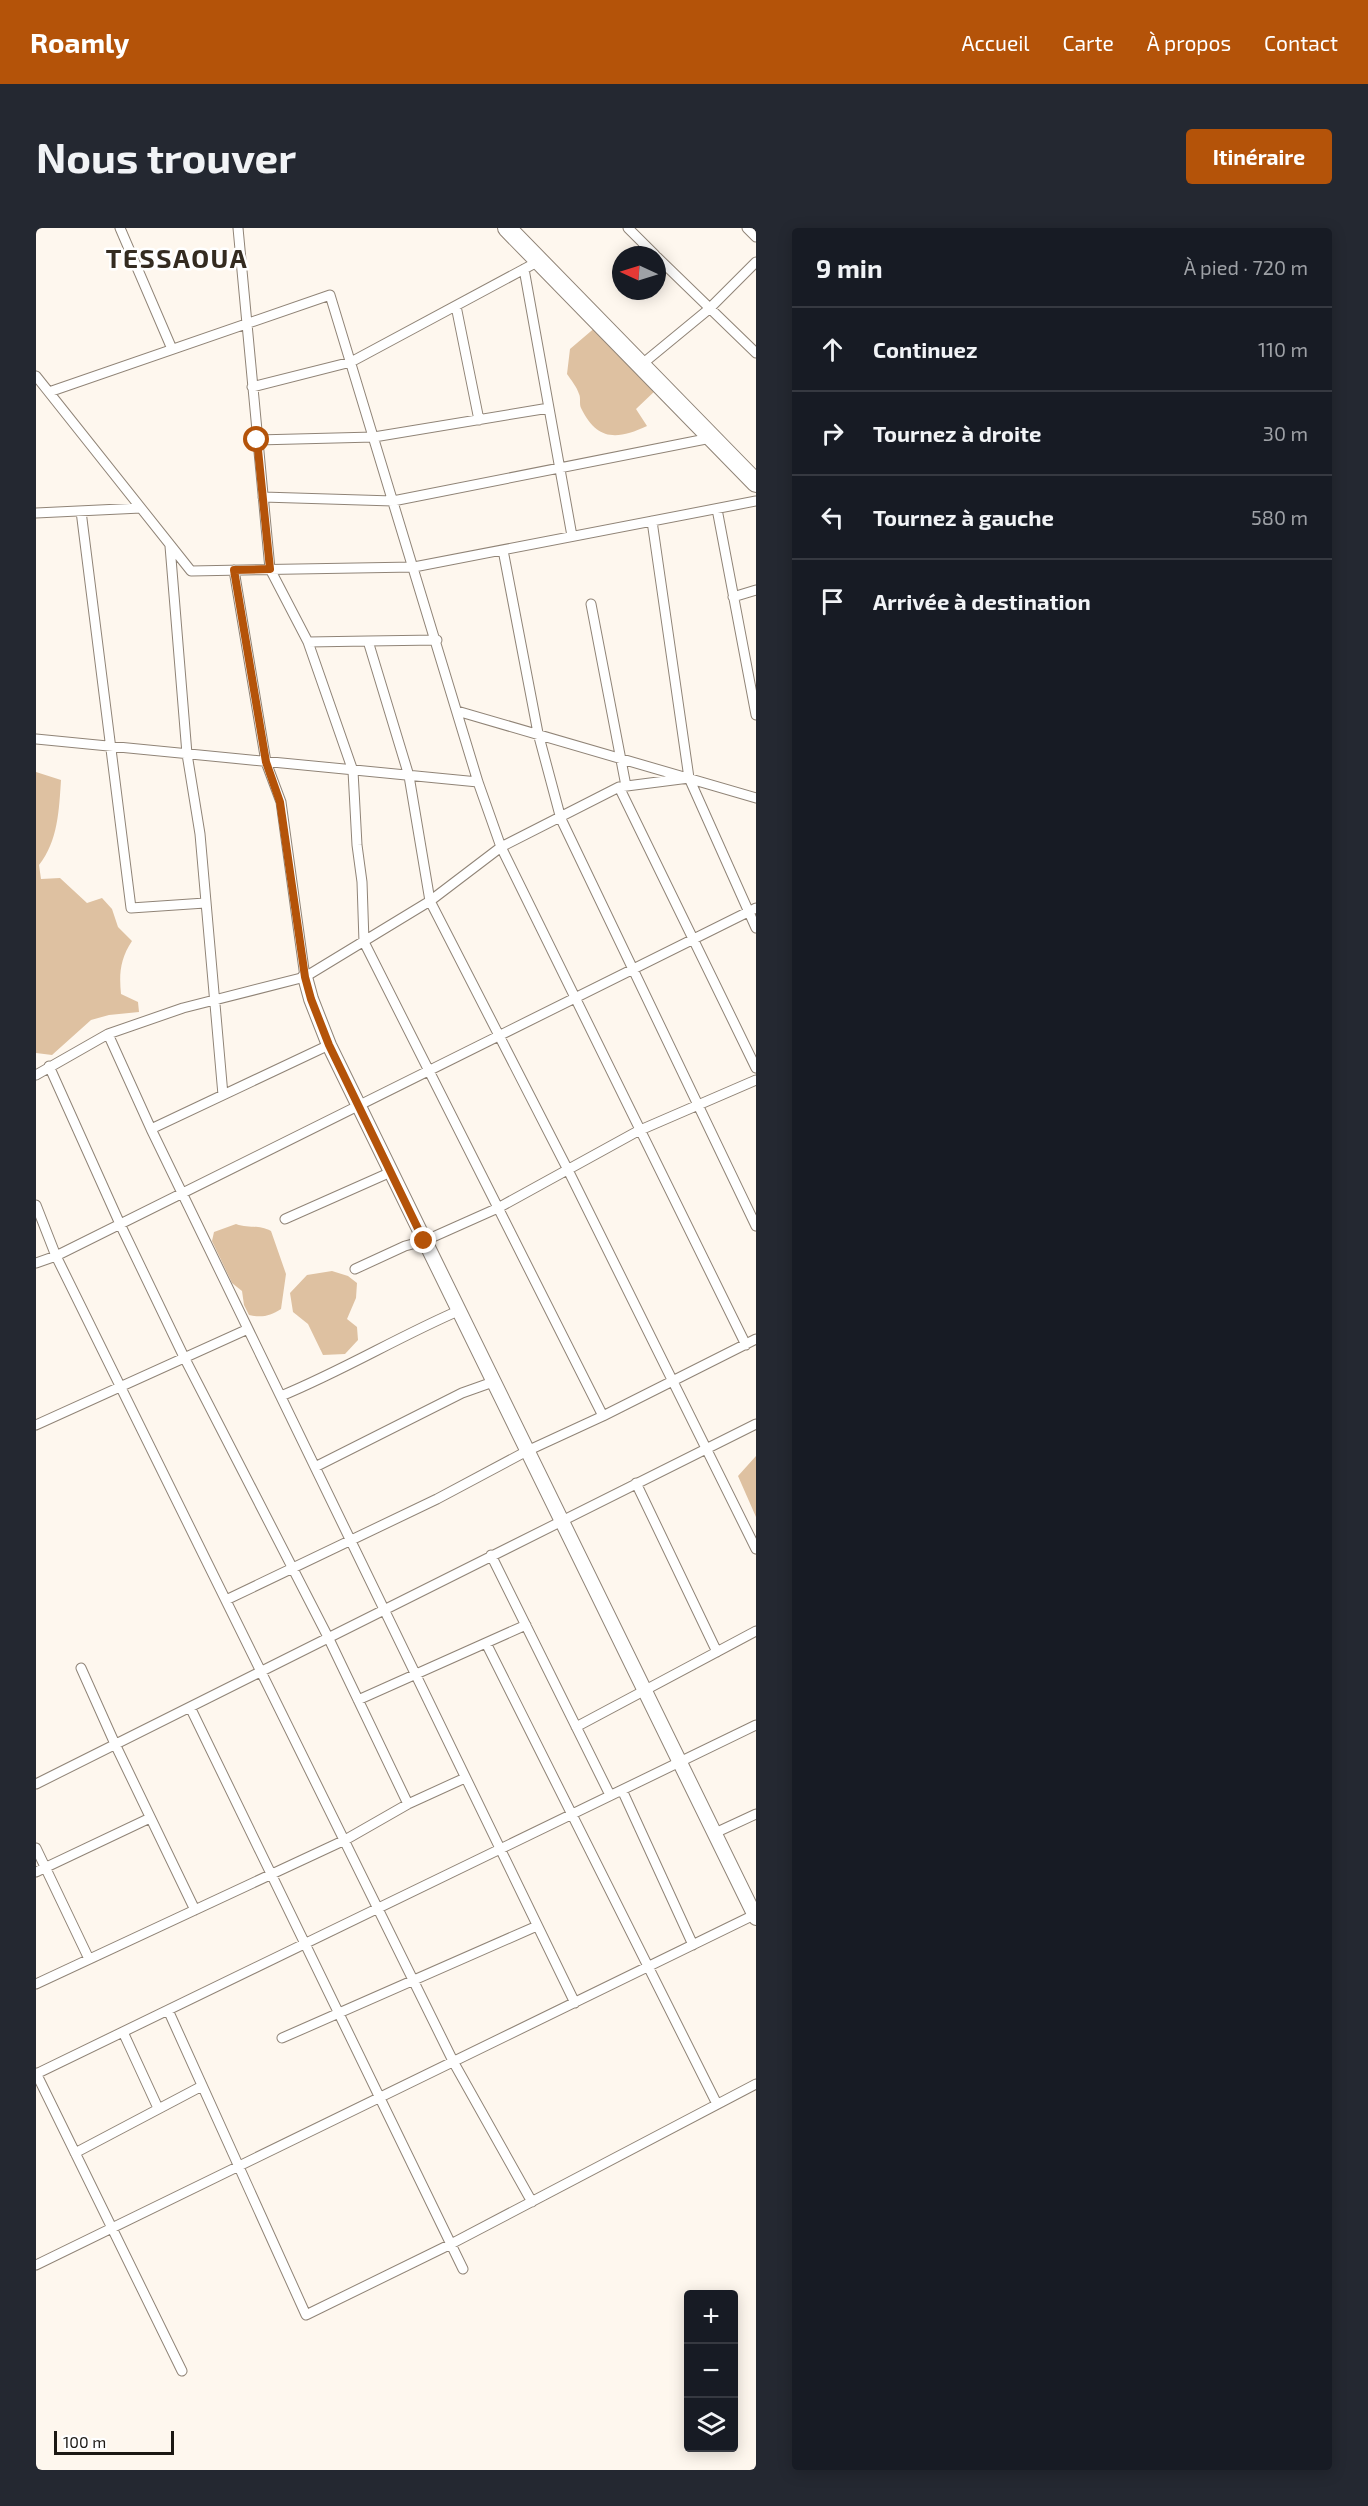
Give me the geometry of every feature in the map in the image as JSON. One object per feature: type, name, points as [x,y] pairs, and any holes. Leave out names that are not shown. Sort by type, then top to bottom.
[{"type":"highway","points":[[507,228],[532,265],[641,365],[756,483]]},
{"type":"street","points":[[120,228],[172,350]]},
{"type":"street","points":[[238,228],[270,569],[308,642],[353,771],[357,845],[362,882],[364,942],[603,1416]]},
{"type":"street","points":[[628,228],[646,246]]},
{"type":"street","points":[[747,228],[756,237]]},
{"type":"street","points":[[641,365],[709,309],[756,262]]},
{"type":"street","points":[[252,387],[351,362],[532,265],[549,408],[572,536]]},
{"type":"street","points":[[666,266],[756,354]]},
{"type":"street","points":[[49,392],[330,295],[437,640],[478,782],[501,848],[746,1345]]},
{"type":"street","points":[[456,306],[479,420]]},
{"type":"street","points":[[36,376],[191,571],[414,567],[756,501]]},
{"type":"street","points":[[257,440],[374,437],[549,408]]},
{"type":"street","points":[[262,497],[393,501],[711,438]]},
{"type":"street","points":[[36,513],[141,508]]},
{"type":"street","points":[[717,508],[734,597],[751,666],[756,715]]},
{"type":"street","points":[[81,511],[131,908],[204,903]]},
{"type":"street","points":[[652,521],[689,778],[752,910],[756,928]]},
{"type":"street","points":[[170,546],[187,754],[200,834],[204,903],[223,1095]]},
{"type":"street","points":[[503,549],[538,734],[561,819],[756,1226]]},
{"type":"street","points":[[37,2262],[112,2229],[756,1915],[458,1311],[329,1045],[311,999],[305,977],[280,802],[266,762],[234,570]]},
{"type":"street","points":[[734,597],[756,590]]},
{"type":"street","points":[[591,604],[621,758],[623,787],[756,1068]]},
{"type":"street","points":[[308,642],[437,640]]},
{"type":"street","points":[[368,641],[409,776],[430,901],[568,1170],[756,1548]]},
{"type":"street","points":[[457,711],[756,798]]},
{"type":"street","points":[[36,737],[478,782]]},
{"type":"street","points":[[36,1076],[49,1066],[108,1034],[183,1008],[305,977],[430,901],[501,848],[623,787],[689,778]]},
{"type":"street","points":[[36,1263],[56,1256],[752,910]]},
{"type":"street","points":[[108,1034],[151,1129],[575,2003]]},
{"type":"street","points":[[151,1129],[329,1045]]},
{"type":"street","points":[[49,1066],[120,1224],[184,1357],[328,1637],[408,1804]]},
{"type":"street","points":[[355,1269],[498,1208],[640,1130],[756,1080]]},
{"type":"street","points":[[285,1219],[391,1172]]},
{"type":"street","points":[[36,1205],[56,1256],[454,2063],[532,2202]]},
{"type":"street","points":[[280,1396],[325,1378],[417,1329],[458,1311]]},
{"type":"street","points":[[36,1425],[248,1329]]},
{"type":"street","points":[[226,1600],[437,1499],[527,1451],[603,1416],[756,1339]]},
{"type":"street","points":[[315,1467],[462,1393],[493,1382]]},
{"type":"street","points":[[36,1784],[756,1424]]},
{"type":"street","points":[[636,1483],[717,1652]]},
{"type":"street","points":[[491,1555],[610,1796]]},
{"type":"street","points":[[358,1700],[526,1625]]},
{"type":"street","points":[[576,1727],[756,1631]]},
{"type":"street","points":[[486,1643],[717,2104]]},
{"type":"street","points":[[81,1668],[195,1910]]},
{"type":"street","points":[[190,1707],[463,2269]]},
{"type":"street","points":[[182,2371],[36,2074],[756,1725]]},
{"type":"street","points":[[36,1984],[345,1840],[408,1804],[465,1778]]},
{"type":"street","points":[[622,1790],[693,1945]]},
{"type":"street","points":[[715,1833],[756,1814]]},
{"type":"street","points":[[41,1870],[150,1818]]},
{"type":"street","points":[[36,1848],[41,1870],[88,1959]]},
{"type":"street","points":[[282,2038],[537,1926]]},
{"type":"street","points":[[168,2010],[306,2315],[451,2244],[756,2084]]},
{"type":"street","points":[[123,2032],[158,2108]]},
{"type":"street","points":[[75,2153],[202,2086]]},
{"type":"shaded area","points":[[597,326],[657,389],[636,409],[647,426],[636,431],[609,435],[594,427],[581,408],[578,391],[567,374],[570,349]]},
{"type":"shaded area","points":[[36,772],[61,780],[54,835],[39,865],[41,879],[60,878],[87,903],[102,898],[112,909],[118,927],[132,941],[121,967],[121,994],[138,1002],[139,1012],[109,1015],[91,1020],[52,1055],[36,1053]]},
{"type":"shaded area","points":[[236,1224],[271,1231],[286,1274],[281,1309],[266,1316],[249,1315],[244,1305],[242,1291],[232,1283],[212,1241],[214,1232]]},
{"type":"shaded area","points":[[332,1271],[348,1276],[357,1283],[356,1298],[347,1319],[357,1327],[358,1340],[345,1354],[323,1355],[308,1324],[293,1312],[290,1293],[307,1275]]},
{"type":"shaded area","points":[[756,1456],[756,1517],[738,1476]]},
{"type":"district","name":"TESSAOUA","points":[[177,259]]},
{"type":"route","points":[[257,440],[270,569],[234,570],[266,762],[280,802],[305,977],[329,1045],[424,1241]]}]
